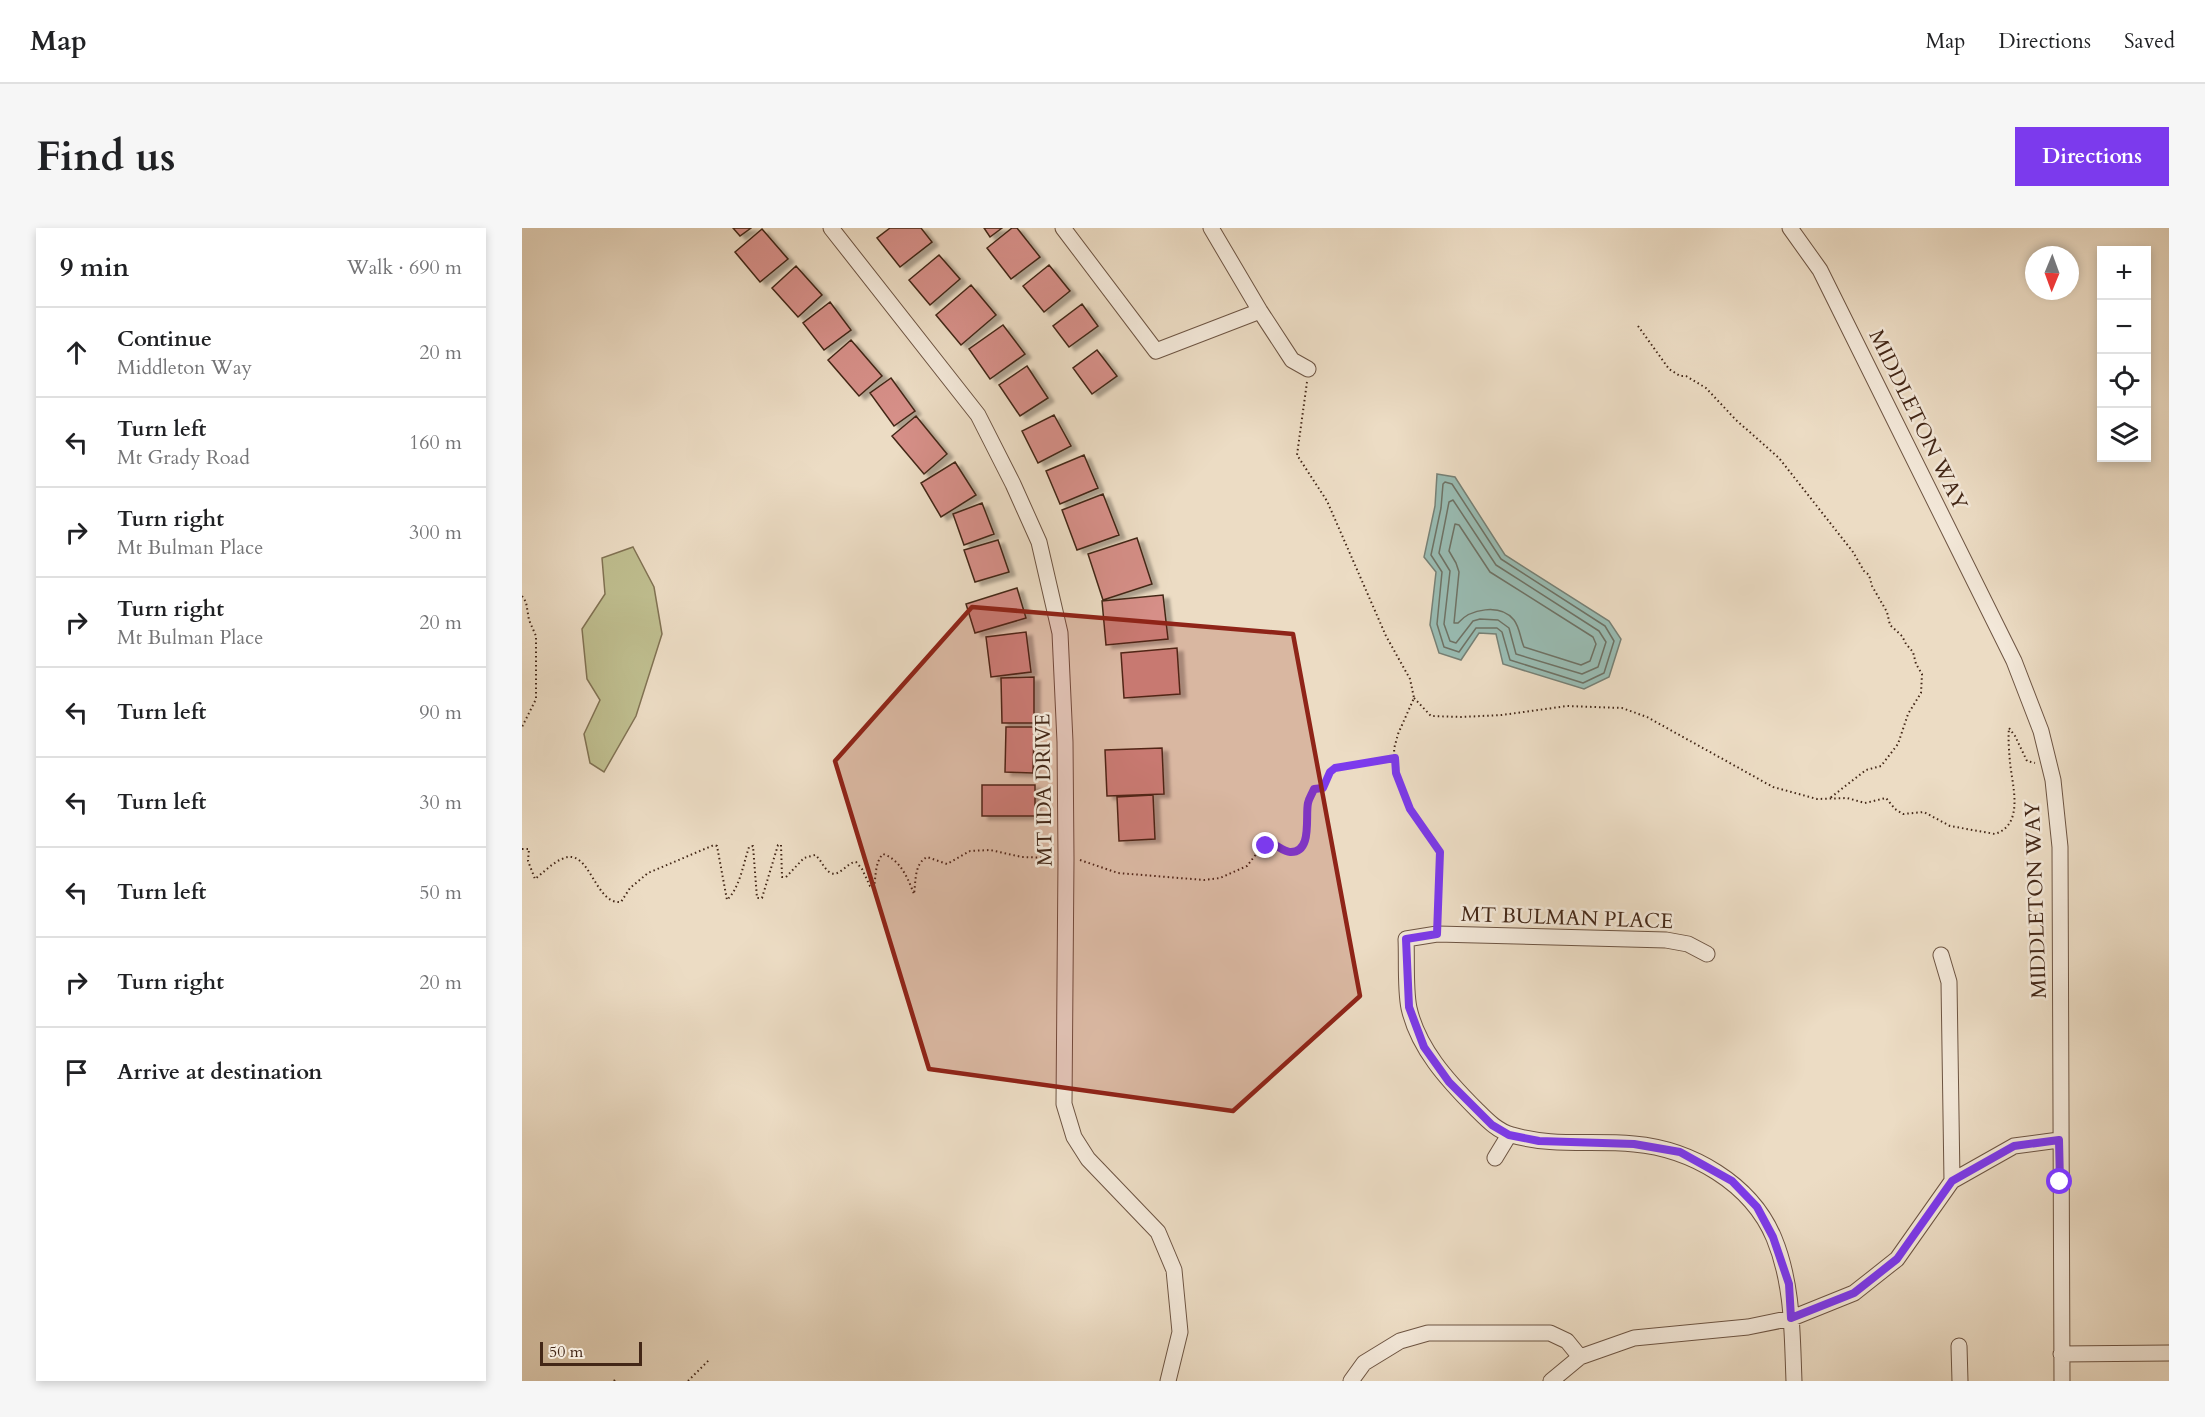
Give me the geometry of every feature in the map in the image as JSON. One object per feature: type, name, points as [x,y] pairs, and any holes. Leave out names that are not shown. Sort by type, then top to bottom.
[{"type":"street","name":"MT IDA DRIVE","points":[[831,228],[978,416],[1013,484],[1039,542],[1060,633],[1065,742],[1064,1104],[1074,1137],[1088,1159],[1158,1232],[1174,1269],[1180,1332],[1168,1381]]},
{"type":"street","points":[[1063,228],[1156,351],[1260,311]]},
{"type":"street","points":[[1211,228],[1292,360],[1308,369]]},
{"type":"street","name":"MIDDLETON WAY","points":[[1790,228],[1820,270],[2014,661],[2041,731],[2050,766],[2060,848],[2059,1140],[2062,1381]]},
{"type":"street","name":"MT BULMAN PLACE","points":[[1707,954],[1688,944],[1666,940],[1437,934],[1406,939],[1409,1007],[1424,1047],[1449,1082],[1492,1125],[1509,1135],[1539,1141],[1634,1144],[1680,1152],[1732,1181],[1757,1207],[1773,1237],[1789,1284],[1794,1381]]},
{"type":"street","points":[[1941,955],[1949,982],[1952,1181]]},
{"type":"street","points":[[1495,1158],[1509,1135]]},
{"type":"street","points":[[1551,1381],[1580,1357],[1634,1338],[1748,1327],[1791,1318],[1854,1293],[1897,1259],[1952,1181],[2014,1146],[2059,1140]]},
{"type":"street","points":[[1351,1381],[1364,1363],[1400,1341],[1428,1333],[1550,1333],[1567,1341],[1580,1357]]},
{"type":"street","points":[[1959,1346],[1960,1381]]},
{"type":"street","points":[[2061,1354],[2169,1353]]},
{"type":"path","points":[[1638,326],[1669,369],[1706,388],[1736,420],[1779,458],[1869,575],[1872,586],[1887,612],[1890,625],[1902,636],[1913,652],[1922,674],[1921,693],[1908,714],[1898,744],[1881,766],[1866,770],[1828,799]]},
{"type":"path","points":[[1308,369],[1297,455],[1327,501],[1386,636],[1410,679],[1414,698],[1431,716],[1502,715],[1567,706],[1622,708],[1647,717],[1773,787],[1795,794],[1828,799],[1847,798],[1865,803],[1886,798],[1895,809],[1903,814],[1924,812],[1950,826],[1995,834],[2007,827],[2014,808],[2009,759],[2009,728],[2026,761],[2050,766]]},
{"type":"path","points":[[522,596],[536,636],[536,699],[522,727]]},
{"type":"path","points":[[1414,698],[1394,749],[1396,773],[1410,809],[1440,852],[1437,934]]},
{"type":"path","points":[[1076,859],[1118,873],[1204,880],[1220,878],[1247,866],[1266,846],[1273,844],[1287,852],[1298,851],[1305,838],[1308,804],[1314,789],[1323,788],[1330,772],[1335,768],[1395,758]]},
{"type":"path","points":[[522,849],[529,849],[528,861],[535,879],[563,858],[569,858],[585,864],[606,898],[614,903],[621,902],[630,888],[648,873],[714,845],[717,846],[727,900],[732,895],[738,881],[749,847],[753,846],[757,898],[762,898],[778,845],[781,845],[782,877],[786,877],[804,858],[815,855],[829,872],[834,873],[856,862],[870,886],[874,886],[877,865],[883,854],[888,855],[906,873],[914,894],[917,867],[927,857],[947,864],[970,851],[990,850],[1022,857],[1059,858]]},
{"type":"path","points":[[688,1381],[710,1359]]},
{"type":"highlighted area","points":[[972,607],[1293,634],[1360,996],[1233,1111],[929,1069],[835,761]]},
{"type":"shaded area","points":[[633,547],[654,587],[662,634],[636,716],[604,772],[590,763],[584,734],[600,700],[587,679],[582,629],[605,594],[602,558]]},
{"type":"water","points":[[1437,474],[1455,477],[1505,555],[1609,621],[1621,639],[1609,677],[1584,689],[1503,664],[1496,634],[1479,633],[1461,660],[1439,653],[1430,625],[1436,572],[1424,557],[1435,506]]},
{"type":"building","points":[[733,228],[751,228],[740,236]]},
{"type":"building","points":[[890,228],[921,228],[932,242],[900,267],[877,238]]},
{"type":"building","points":[[984,228],[1002,228],[990,237]]},
{"type":"building","points":[[1012,228],[1017,228],[1040,257],[1011,279],[987,248]]},
{"type":"building","points":[[762,229],[788,259],[760,282],[735,252]]},
{"type":"building","points":[[939,255],[960,279],[930,305],[909,280]]},
{"type":"building","points":[[1049,265],[1070,291],[1044,312],[1023,286]]},
{"type":"building","points":[[796,266],[822,295],[798,317],[772,288]]},
{"type":"building","points":[[971,285],[996,315],[961,345],[936,315]]},
{"type":"building","points":[[830,302],[851,330],[824,350],[803,323]]},
{"type":"building","points":[[1082,304],[1098,326],[1069,347],[1053,326]]},
{"type":"building","points":[[1003,325],[1025,354],[990,379],[969,349]]},
{"type":"building","points":[[851,340],[882,376],[859,396],[828,360]]},
{"type":"building","points":[[1097,350],[1117,376],[1092,394],[1073,368]]},
{"type":"building","points":[[1027,366],[1048,398],[1020,416],[999,385]]},
{"type":"building","points":[[891,378],[915,411],[894,426],[870,393]]},
{"type":"building","points":[[1054,415],[1071,446],[1038,463],[1022,431]]},
{"type":"building","points":[[916,416],[947,454],[924,474],[892,436]]},
{"type":"building","points":[[1084,455],[1098,488],[1060,504],[1046,471]]},
{"type":"building","points":[[955,462],[976,495],[941,517],[921,483]]},
{"type":"building","points":[[1103,494],[1119,535],[1077,550],[1062,510]]},
{"type":"building","points":[[982,503],[994,534],[964,545],[953,514]]},
{"type":"building","points":[[1137,538],[1152,584],[1103,600],[1088,554]]},
{"type":"building","points":[[998,540],[1009,572],[975,582],[964,550]]},
{"type":"building","points":[[1017,588],[1026,618],[975,633],[966,604]]},
{"type":"building","points":[[1163,595],[1168,639],[1106,645],[1102,601]]},
{"type":"building","points":[[1026,632],[1031,672],[991,677],[986,637]]},
{"type":"building","points":[[1177,648],[1180,694],[1124,698],[1121,653]]},
{"type":"building","points":[[1034,677],[1034,723],[1002,723],[1001,678]]},
{"type":"building","points":[[1006,727],[1034,727],[1033,773],[1005,772]]},
{"type":"building","points":[[1162,748],[1164,794],[1107,796],[1105,750]]},
{"type":"building","points":[[982,785],[1035,785],[1035,816],[982,816]]},
{"type":"building","points":[[1153,795],[1155,839],[1119,841],[1117,797]]},
{"type":"route","points":[[1266,846],[1273,844],[1287,852],[1298,851],[1303,845],[1307,830],[1308,804],[1314,789],[1323,788],[1330,772],[1335,768],[1395,758],[1396,773],[1410,809],[1440,852],[1437,934],[1406,939],[1409,1007],[1424,1047],[1449,1082],[1492,1125],[1509,1135],[1539,1141],[1634,1144],[1680,1152],[1732,1181],[1757,1207],[1773,1237],[1789,1284],[1791,1318],[1854,1293],[1897,1259],[1952,1181],[2014,1146],[2059,1140],[2060,1182]]}]
